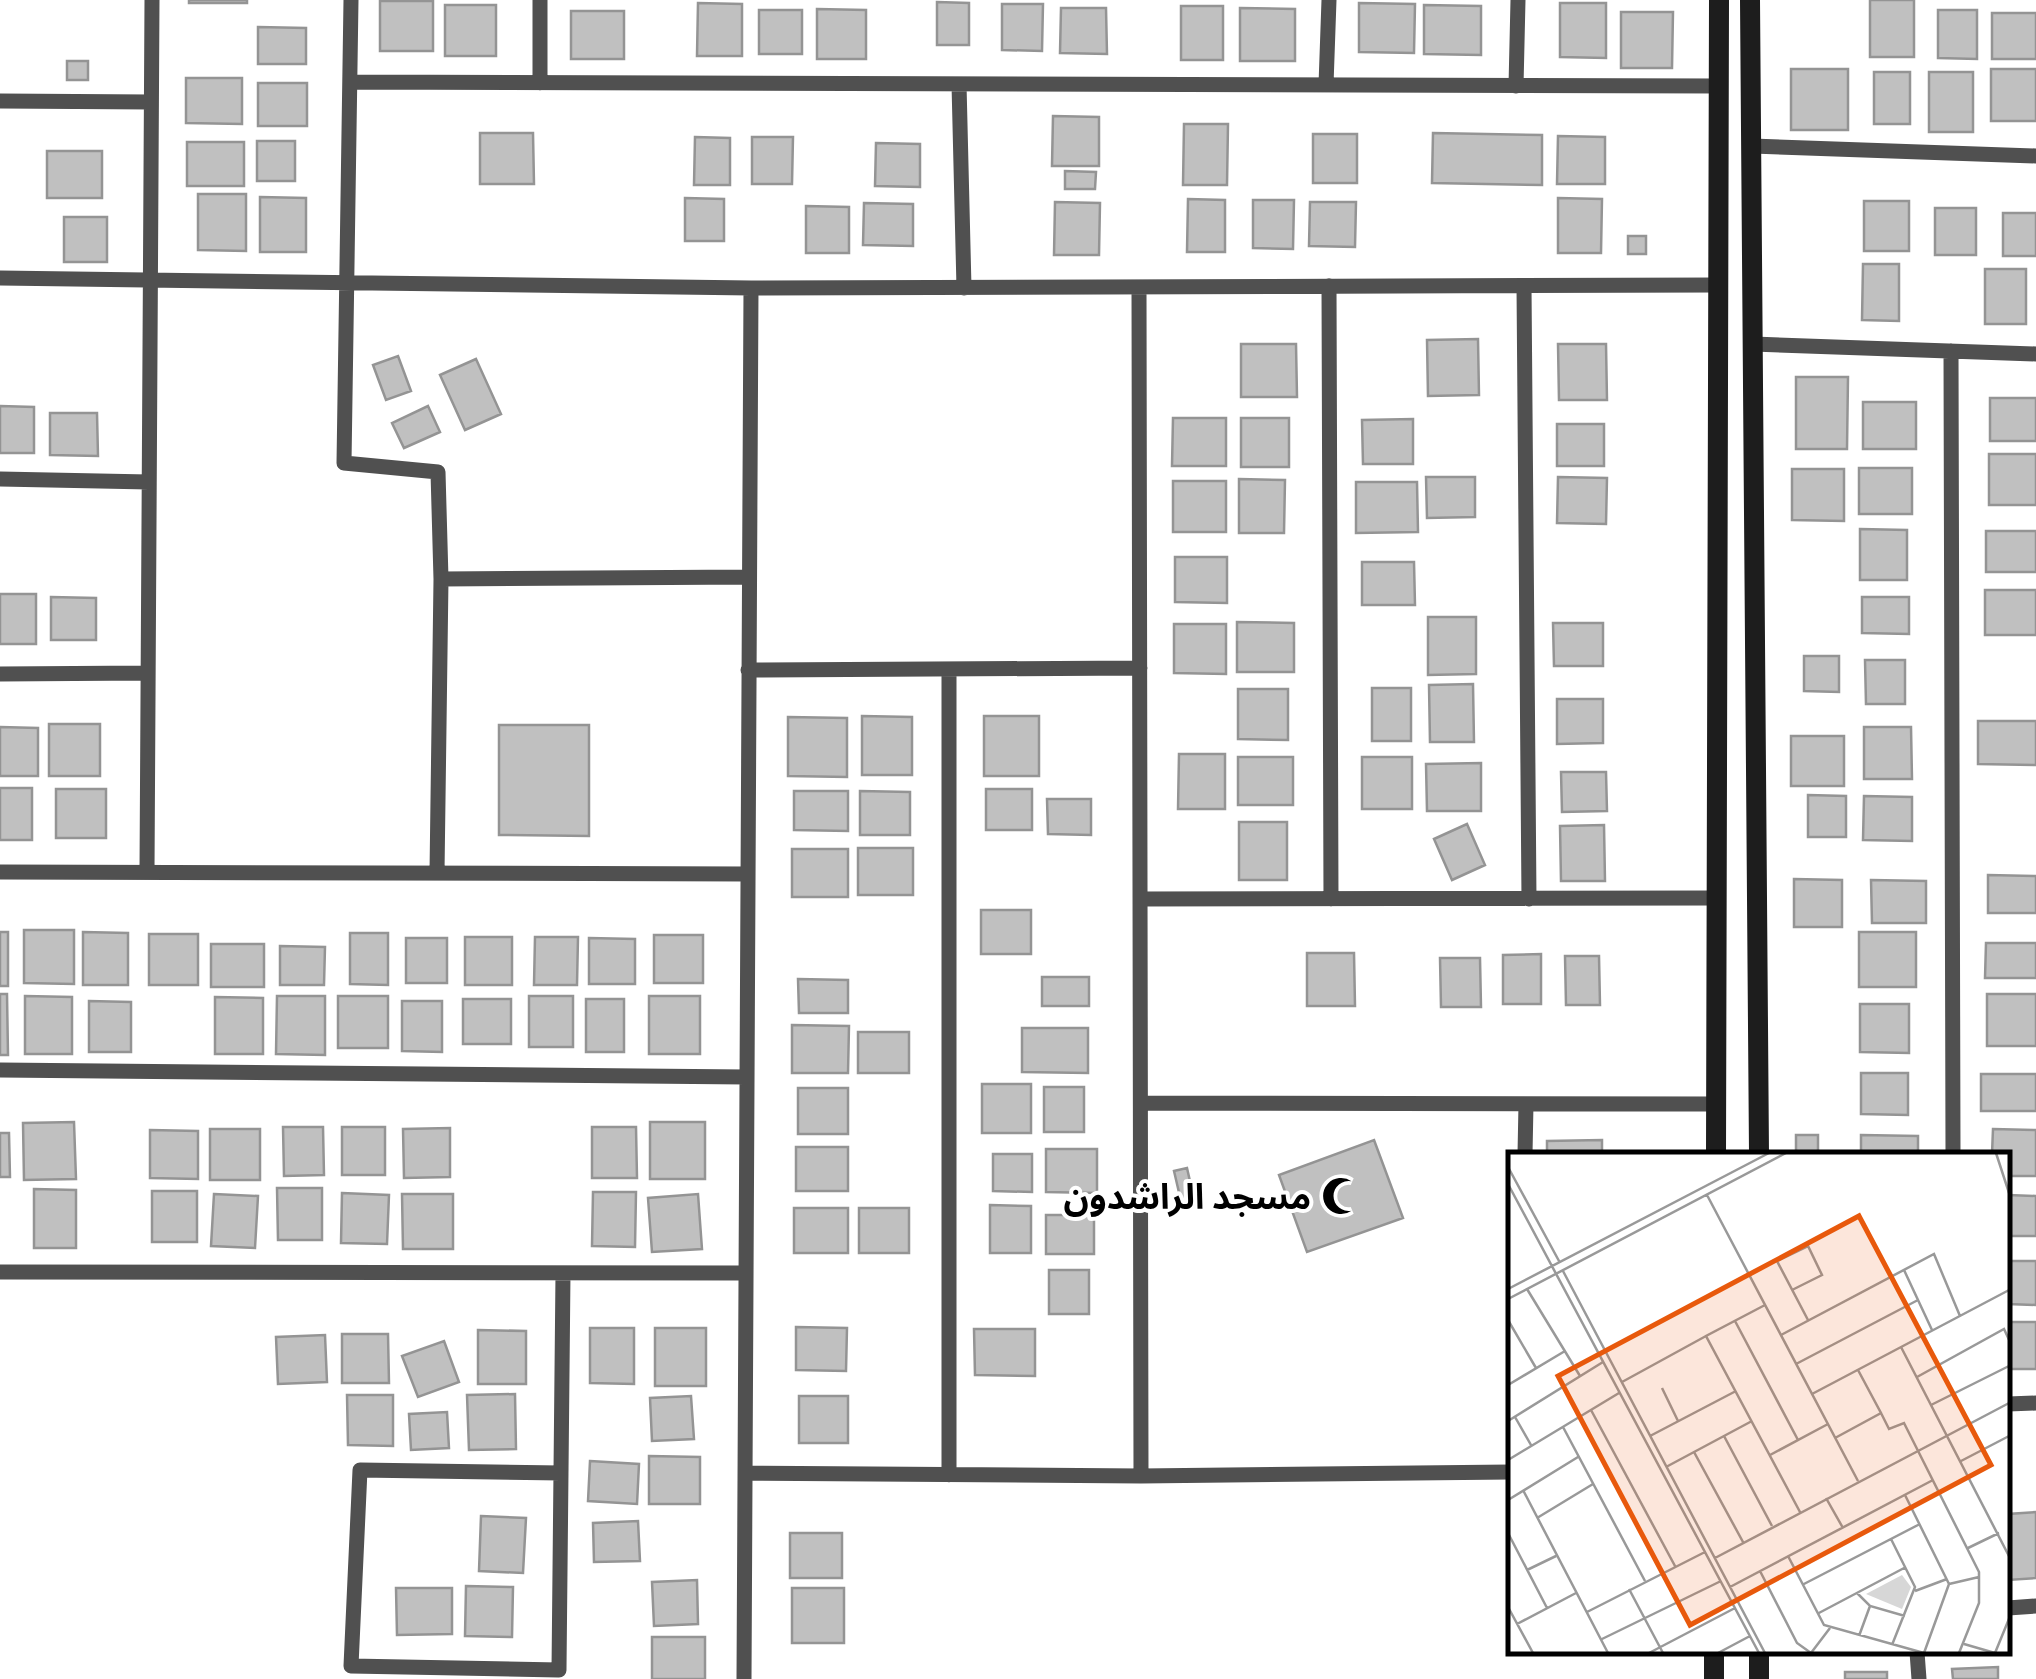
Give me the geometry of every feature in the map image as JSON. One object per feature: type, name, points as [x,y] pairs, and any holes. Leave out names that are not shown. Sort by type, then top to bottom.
[{"type":"street","points":[[147,872],[152,0]]},
{"type":"street","points":[[351,0],[344,463],[438,472],[441,580],[437,873]]},
{"type":"street","points":[[540,0],[540,83]]},
{"type":"street","points":[[1326,85],[1329,0]]},
{"type":"street","points":[[1516,86],[1518,0]]},
{"type":"street","points":[[1716,1152],[1718,0]]},
{"type":"street","points":[[1750,0],[1759,1152]]},
{"type":"street","points":[[350,82],[1718,86]]},
{"type":"street","points":[[960,84],[964,288]]},
{"type":"street","points":[[0,101],[151,102]]},
{"type":"street","points":[[1752,146],[2036,156]]},
{"type":"street","points":[[0,278],[750,288],[1718,286]]},
{"type":"street","points":[[1329,286],[1331,899]]},
{"type":"street","points":[[1524,286],[1530,898]]},
{"type":"street","points":[[1139,287],[1141,1476]]},
{"type":"street","points":[[744,1679],[750,288]]},
{"type":"street","points":[[1753,344],[2036,354]]},
{"type":"street","points":[[1951,351],[1953,1152]]},
{"type":"street","points":[[0,480],[149,482]]},
{"type":"street","points":[[441,580],[749,577]]},
{"type":"street","points":[[748,670],[1140,668]]},
{"type":"street","points":[[949,669],[949,1475]]},
{"type":"street","points":[[0,674],[148,673]]},
{"type":"street","points":[[0,872],[747,874]]},
{"type":"street","points":[[1140,900],[1717,898]]},
{"type":"street","points":[[0,1070],[746,1077]]},
{"type":"street","points":[[1141,1103],[1716,1104]]},
{"type":"street","points":[[1525,1152],[1526,1104]]},
{"type":"street","points":[[0,1272],[746,1273]]},
{"type":"street","points":[[561,1473],[360,1470],[351,1666],[559,1670],[561,1473],[563,1273]]},
{"type":"street","points":[[2011,1404],[2036,1402]]},
{"type":"street","points":[[745,1473],[1141,1476],[1508,1472]]},
{"type":"street","points":[[2011,1608],[2036,1606]]},
{"type":"street","points":[[1918,1654],[1919,1679]]},
{"type":"building","points":[[247,0],[247,3],[189,3]]},
{"type":"building","points":[[1870,0],[1914,0],[1914,57],[1870,57]]},
{"type":"building","points":[[380,1],[433,1],[433,51],[380,51]]},
{"type":"building","points":[[937,2],[969,3],[969,45],[937,45]]},
{"type":"building","points":[[698,3],[742,4],[742,56],[697,56]]},
{"type":"building","points":[[1359,3],[1415,4],[1414,53],[1359,52]]},
{"type":"building","points":[[1560,3],[1606,3],[1606,58],[1560,57]]},
{"type":"building","points":[[1002,4],[1043,4],[1042,51],[1002,50]]},
{"type":"building","points":[[445,5],[496,5],[496,56],[445,56]]},
{"type":"building","points":[[1424,5],[1481,6],[1481,55],[1424,54]]},
{"type":"building","points":[[1181,6],[1223,6],[1223,60],[1181,60]]},
{"type":"building","points":[[1061,8],[1106,8],[1107,54],[1060,53]]},
{"type":"building","points":[[1240,8],[1295,9],[1295,61],[1240,61]]},
{"type":"building","points":[[817,9],[866,10],[866,59],[817,59]]},
{"type":"building","points":[[759,10],[802,10],[802,54],[759,54]]},
{"type":"building","points":[[1938,10],[1977,10],[1977,59],[1938,58]]},
{"type":"building","points":[[571,11],[624,11],[624,59],[571,59]]},
{"type":"building","points":[[1621,12],[1673,12],[1672,68],[1621,68]]},
{"type":"building","points":[[1992,13],[2036,13],[2036,59],[1992,59]]},
{"type":"building","points":[[258,27],[306,28],[306,64],[258,64]]},
{"type":"building","points":[[67,61],[88,61],[88,80],[67,80]]},
{"type":"building","points":[[1791,69],[1848,69],[1848,130],[1791,130]]},
{"type":"building","points":[[1991,69],[2036,69],[2036,121],[1991,121]]},
{"type":"building","points":[[1874,72],[1910,72],[1910,124],[1874,124]]},
{"type":"building","points":[[1929,72],[1973,72],[1973,132],[1929,132]]},
{"type":"building","points":[[186,78],[242,78],[242,124],[186,123]]},
{"type":"building","points":[[258,83],[307,83],[307,126],[258,126]]},
{"type":"building","points":[[1053,116],[1099,117],[1099,166],[1052,166]]},
{"type":"building","points":[[1184,124],[1228,124],[1227,185],[1183,185]]},
{"type":"building","points":[[480,133],[533,133],[534,184],[480,184]]},
{"type":"building","points":[[1433,133],[1542,135],[1542,185],[1432,183]]},
{"type":"building","points":[[1313,134],[1357,134],[1357,183],[1313,183]]},
{"type":"building","points":[[1558,136],[1605,137],[1605,184],[1557,184]]},
{"type":"building","points":[[695,137],[730,138],[730,185],[694,185]]},
{"type":"building","points":[[752,137],[793,137],[792,184],[752,184]]},
{"type":"building","points":[[257,141],[295,141],[295,181],[257,181]]},
{"type":"building","points":[[187,142],[244,142],[244,186],[187,186]]},
{"type":"building","points":[[876,143],[920,144],[920,187],[875,186]]},
{"type":"building","points":[[47,151],[102,151],[102,198],[47,198]]},
{"type":"building","points":[[1065,171],[1096,172],[1095,189],[1065,189]]},
{"type":"building","points":[[198,194],[246,194],[246,251],[198,250]]},
{"type":"building","points":[[260,197],[306,198],[306,252],[260,252]]},
{"type":"building","points":[[685,198],[724,199],[724,241],[685,241]]},
{"type":"building","points":[[1558,198],[1602,199],[1601,253],[1558,253]]},
{"type":"building","points":[[1188,199],[1225,200],[1225,252],[1187,252]]},
{"type":"building","points":[[1253,200],[1294,200],[1293,249],[1253,248]]},
{"type":"building","points":[[1864,201],[1909,201],[1909,251],[1864,251]]},
{"type":"building","points":[[1055,202],[1100,203],[1099,255],[1054,255]]},
{"type":"building","points":[[1310,202],[1356,202],[1355,247],[1309,246]]},
{"type":"building","points":[[864,203],[913,204],[913,246],[863,245]]},
{"type":"building","points":[[806,206],[849,207],[849,253],[806,253]]},
{"type":"building","points":[[1935,208],[1976,208],[1976,255],[1935,255]]},
{"type":"building","points":[[2003,213],[2036,213],[2036,256],[2003,256]]},
{"type":"building","points":[[64,217],[107,217],[107,262],[64,262]]},
{"type":"building","points":[[1628,236],[1646,236],[1646,254],[1628,254]]},
{"type":"building","points":[[1863,264],[1899,264],[1899,321],[1862,320]]},
{"type":"building","points":[[1985,269],[2026,269],[2026,324],[1985,324]]},
{"type":"building","points":[[1478,339],[1479,395],[1428,396],[1427,340]]},
{"type":"building","points":[[1241,344],[1296,344],[1297,397],[1241,397]]},
{"type":"building","points":[[1558,344],[1606,344],[1607,400],[1559,400]]},
{"type":"building","points":[[398,356],[411,391],[386,400],[373,365]]},
{"type":"building","points":[[476,359],[501,414],[465,430],[440,375]]},
{"type":"building","points":[[1796,377],[1848,377],[1847,449],[1796,449]]},
{"type":"building","points":[[1990,398],[2036,398],[2036,441],[1990,441]]},
{"type":"building","points":[[1863,402],[1916,402],[1916,449],[1863,449]]},
{"type":"building","points":[[0,406],[34,407],[34,453],[0,453]]},
{"type":"building","points":[[428,406],[440,432],[404,448],[392,423]]},
{"type":"building","points":[[50,413],[97,413],[98,456],[50,455]]},
{"type":"building","points":[[1173,418],[1226,418],[1226,466],[1172,466]]},
{"type":"building","points":[[1241,418],[1289,418],[1289,467],[1241,467]]},
{"type":"building","points":[[1413,419],[1413,464],[1363,464],[1362,420]]},
{"type":"building","points":[[1557,424],[1604,424],[1604,466],[1557,466]]},
{"type":"building","points":[[1989,454],[2036,454],[2036,505],[1989,505]]},
{"type":"building","points":[[1859,468],[1912,468],[1912,514],[1859,514]]},
{"type":"building","points":[[1792,469],[1844,469],[1844,521],[1792,520]]},
{"type":"building","points":[[1426,477],[1475,477],[1475,517],[1427,518]]},
{"type":"building","points":[[1558,477],[1607,478],[1606,524],[1557,523]]},
{"type":"building","points":[[1239,479],[1285,480],[1284,533],[1239,533]]},
{"type":"building","points":[[1173,481],[1226,481],[1226,532],[1173,532]]},
{"type":"building","points":[[1356,482],[1417,482],[1418,532],[1356,533]]},
{"type":"building","points":[[1860,529],[1907,530],[1907,580],[1860,580]]},
{"type":"building","points":[[1986,531],[2036,531],[2036,572],[1986,572]]},
{"type":"building","points":[[1175,557],[1227,557],[1227,603],[1175,602]]},
{"type":"building","points":[[1362,562],[1414,562],[1415,605],[1362,605]]},
{"type":"building","points":[[1985,590],[2036,590],[2036,635],[1985,635]]},
{"type":"building","points":[[0,594],[36,594],[36,644],[0,644]]},
{"type":"building","points":[[51,597],[96,598],[96,640],[51,640]]},
{"type":"building","points":[[1862,597],[1909,597],[1909,634],[1862,633]]},
{"type":"building","points":[[1428,617],[1476,617],[1476,674],[1428,675]]},
{"type":"building","points":[[1237,622],[1294,623],[1294,672],[1237,672]]},
{"type":"building","points":[[1553,623],[1603,623],[1603,666],[1554,666]]},
{"type":"building","points":[[1174,624],[1226,624],[1226,674],[1174,673]]},
{"type":"building","points":[[1804,656],[1839,656],[1839,692],[1804,691]]},
{"type":"building","points":[[1865,660],[1905,660],[1905,704],[1866,704]]},
{"type":"building","points":[[1473,684],[1474,742],[1430,742],[1429,685]]},
{"type":"building","points":[[1372,688],[1411,688],[1411,741],[1372,741]]},
{"type":"building","points":[[1238,689],[1288,689],[1288,740],[1238,739]]},
{"type":"building","points":[[1557,699],[1603,699],[1603,743],[1557,744]]},
{"type":"building","points":[[862,716],[912,717],[912,775],[862,775]]},
{"type":"building","points":[[984,716],[1039,716],[1039,776],[984,776]]},
{"type":"building","points":[[788,717],[847,718],[847,777],[788,776]]},
{"type":"building","points":[[1978,721],[2036,721],[2036,765],[1978,764]]},
{"type":"building","points":[[49,724],[100,724],[100,776],[49,776]]},
{"type":"building","points":[[499,725],[589,725],[589,836],[499,835]]},
{"type":"building","points":[[0,727],[38,728],[38,776],[0,776]]},
{"type":"building","points":[[1864,727],[1911,727],[1912,779],[1864,779]]},
{"type":"building","points":[[1791,736],[1844,736],[1844,786],[1791,786]]},
{"type":"building","points":[[1179,754],[1225,754],[1225,809],[1178,809]]},
{"type":"building","points":[[1238,757],[1293,757],[1293,805],[1238,805]]},
{"type":"building","points":[[1362,757],[1412,757],[1412,809],[1362,809]]},
{"type":"building","points":[[1481,763],[1481,811],[1427,811],[1426,764]]},
{"type":"building","points":[[1561,772],[1606,772],[1607,811],[1562,812]]},
{"type":"building","points":[[0,788],[32,788],[32,840],[0,840]]},
{"type":"building","points":[[56,789],[106,789],[106,838],[56,838]]},
{"type":"building","points":[[986,789],[1032,789],[1032,830],[986,830]]},
{"type":"building","points":[[794,791],[848,791],[848,831],[794,830]]},
{"type":"building","points":[[860,791],[910,792],[910,835],[860,835]]},
{"type":"building","points":[[1808,795],[1846,796],[1846,837],[1808,837]]},
{"type":"building","points":[[1864,796],[1912,797],[1912,841],[1863,840]]},
{"type":"building","points":[[1047,799],[1091,799],[1091,835],[1048,834]]},
{"type":"building","points":[[1239,822],[1287,822],[1287,880],[1239,880]]},
{"type":"building","points":[[1467,824],[1485,865],[1452,880],[1434,839]]},
{"type":"building","points":[[1604,825],[1605,881],[1561,881],[1560,826]]},
{"type":"building","points":[[858,848],[913,848],[913,895],[858,895]]},
{"type":"building","points":[[792,849],[848,849],[848,897],[792,897]]},
{"type":"building","points":[[1988,875],[2036,876],[2036,913],[1988,913]]},
{"type":"building","points":[[1794,879],[1842,880],[1842,927],[1794,927]]},
{"type":"building","points":[[1871,880],[1926,881],[1926,923],[1872,923]]},
{"type":"building","points":[[981,910],[1031,910],[1031,954],[981,954]]},
{"type":"building","points":[[24,930],[74,930],[74,984],[24,983]]},
{"type":"building","points":[[0,932],[8,932],[8,986],[0,986]]},
{"type":"building","points":[[83,932],[128,933],[128,985],[83,985]]},
{"type":"building","points":[[1859,932],[1916,932],[1916,987],[1859,987]]},
{"type":"building","points":[[350,933],[388,933],[388,985],[350,984]]},
{"type":"building","points":[[149,934],[198,934],[198,985],[149,985]]},
{"type":"building","points":[[654,935],[703,935],[703,983],[654,983]]},
{"type":"building","points":[[465,937],[512,937],[512,985],[465,985]]},
{"type":"building","points":[[535,937],[578,937],[577,985],[534,985]]},
{"type":"building","points":[[406,938],[447,938],[447,983],[406,983]]},
{"type":"building","points":[[589,938],[635,939],[635,984],[589,984]]},
{"type":"building","points":[[1986,943],[2036,943],[2036,978],[1985,978]]},
{"type":"building","points":[[211,944],[264,944],[264,987],[211,987]]},
{"type":"building","points":[[280,946],[325,947],[324,985],[280,985]]},
{"type":"building","points":[[1307,953],[1354,953],[1355,1006],[1307,1006]]},
{"type":"building","points":[[1541,954],[1541,1004],[1503,1004],[1503,955]]},
{"type":"building","points":[[1565,956],[1599,956],[1600,1005],[1566,1005]]},
{"type":"building","points":[[1440,958],[1480,958],[1481,1007],[1441,1007]]},
{"type":"building","points":[[1042,977],[1089,977],[1089,1006],[1042,1006]]},
{"type":"building","points":[[798,979],[848,980],[848,1013],[799,1013]]},
{"type":"building","points":[[0,994],[7,994],[8,1055],[0,1055]]},
{"type":"building","points":[[1987,994],[2036,994],[2036,1046],[1987,1046]]},
{"type":"building","points":[[25,996],[72,997],[72,1054],[25,1054]]},
{"type":"building","points":[[277,996],[325,996],[325,1055],[276,1054]]},
{"type":"building","points":[[338,996],[388,996],[388,1048],[338,1048]]},
{"type":"building","points":[[529,996],[573,996],[573,1047],[529,1047]]},
{"type":"building","points":[[649,996],[700,996],[700,1054],[649,1054]]},
{"type":"building","points":[[215,997],[263,998],[263,1054],[215,1054]]},
{"type":"building","points":[[463,999],[511,999],[511,1044],[463,1044]]},
{"type":"building","points":[[586,999],[624,999],[624,1052],[586,1052]]},
{"type":"building","points":[[89,1001],[131,1002],[131,1052],[89,1052]]},
{"type":"building","points":[[402,1001],[442,1001],[442,1052],[402,1051]]},
{"type":"building","points":[[1860,1004],[1909,1004],[1909,1053],[1860,1052]]},
{"type":"building","points":[[792,1025],[849,1026],[848,1073],[792,1073]]},
{"type":"building","points":[[1022,1028],[1088,1028],[1088,1073],[1022,1072]]},
{"type":"building","points":[[858,1032],[909,1032],[909,1073],[858,1073]]},
{"type":"building","points":[[1861,1073],[1908,1073],[1908,1115],[1861,1114]]},
{"type":"building","points":[[1981,1074],[2036,1074],[2036,1111],[1981,1111]]},
{"type":"building","points":[[982,1084],[1031,1084],[1031,1133],[982,1133]]},
{"type":"building","points":[[1044,1087],[1084,1087],[1084,1132],[1044,1132]]},
{"type":"building","points":[[798,1088],[848,1088],[848,1134],[798,1134]]},
{"type":"building","points":[[74,1122],[76,1179],[24,1180],[23,1123]]},
{"type":"building","points":[[650,1122],[705,1122],[705,1179],[650,1179]]},
{"type":"building","points":[[283,1127],[323,1127],[324,1175],[284,1176]]},
{"type":"building","points":[[342,1127],[385,1127],[385,1175],[342,1175]]},
{"type":"building","points":[[592,1127],[636,1127],[637,1178],[592,1178]]},
{"type":"building","points":[[450,1128],[450,1177],[404,1178],[403,1129]]},
{"type":"building","points":[[210,1129],[260,1129],[260,1180],[210,1180]]},
{"type":"building","points":[[1993,1129],[2036,1130],[2036,1176],[2011,1176],[2011,1152],[1992,1152]]},
{"type":"building","points":[[150,1130],[198,1131],[198,1179],[150,1178]]},
{"type":"building","points":[[0,1133],[9,1133],[10,1177],[0,1177]]},
{"type":"building","points":[[1796,1135],[1818,1135],[1818,1152],[1796,1152]]},
{"type":"building","points":[[1861,1135],[1918,1136],[1918,1152],[1861,1152]]},
{"type":"building","name":"مسجد الراشدون","points":[[1374,1140],[1403,1218],[1307,1252],[1279,1175]]},
{"type":"building","points":[[1602,1140],[1602,1152],[1547,1152],[1547,1141]]},
{"type":"building","points":[[796,1147],[848,1147],[848,1191],[796,1191]]},
{"type":"building","points":[[1046,1149],[1097,1149],[1097,1193],[1046,1192]]},
{"type":"building","points":[[993,1154],[1032,1154],[1032,1192],[993,1191]]},
{"type":"building","points":[[1187,1168],[1194,1199],[1181,1201],[1174,1171]]},
{"type":"building","points":[[277,1188],[322,1188],[322,1240],[278,1240]]},
{"type":"building","points":[[34,1189],[76,1190],[76,1248],[34,1248]]},
{"type":"building","points":[[152,1191],[197,1191],[197,1242],[152,1242]]},
{"type":"building","points":[[593,1192],[636,1192],[635,1247],[592,1246]]},
{"type":"building","points":[[342,1193],[389,1195],[387,1244],[341,1243]]},
{"type":"building","points":[[214,1194],[258,1196],[255,1248],[211,1246]]},
{"type":"building","points":[[402,1194],[453,1194],[453,1249],[403,1249]]},
{"type":"building","points":[[698,1194],[702,1249],[652,1252],[648,1198]]},
{"type":"building","points":[[2011,1195],[2036,1196],[2036,1236],[2011,1236]]},
{"type":"building","points":[[990,1205],[1031,1206],[1031,1253],[990,1253]]},
{"type":"building","points":[[794,1208],[848,1208],[848,1253],[794,1253]]},
{"type":"building","points":[[859,1208],[909,1208],[909,1253],[859,1253]]},
{"type":"building","points":[[1046,1215],[1094,1215],[1094,1254],[1046,1254]]},
{"type":"building","points":[[2011,1261],[2036,1261],[2036,1305],[2011,1304]]},
{"type":"building","points":[[1049,1270],[1089,1270],[1089,1314],[1049,1314]]},
{"type":"building","points":[[2011,1322],[2036,1322],[2036,1369],[2011,1369]]},
{"type":"building","points":[[796,1327],[847,1328],[846,1371],[796,1370]]},
{"type":"building","points":[[590,1328],[634,1328],[634,1384],[590,1383]]},
{"type":"building","points":[[655,1328],[706,1328],[706,1386],[655,1386]]},
{"type":"building","points":[[974,1329],[1035,1329],[1035,1376],[975,1375]]},
{"type":"building","points":[[478,1330],[526,1331],[526,1384],[478,1384]]},
{"type":"building","points":[[342,1334],[388,1334],[389,1383],[342,1383]]},
{"type":"building","points":[[325,1335],[327,1382],[278,1384],[276,1337]]},
{"type":"building","points":[[444,1341],[459,1382],[418,1397],[402,1356]]},
{"type":"building","points":[[515,1394],[516,1449],[469,1450],[467,1395]]},
{"type":"building","points":[[347,1395],[393,1395],[393,1446],[348,1445]]},
{"type":"building","points":[[691,1396],[694,1439],[652,1441],[650,1398]]},
{"type":"building","points":[[799,1396],[848,1396],[848,1443],[799,1443]]},
{"type":"building","points":[[447,1412],[449,1448],[411,1450],[409,1414]]},
{"type":"building","points":[[649,1456],[700,1457],[700,1504],[649,1504]]},
{"type":"building","points":[[590,1461],[639,1464],[637,1504],[588,1501]]},
{"type":"building","points":[[2036,1512],[2036,1578],[2011,1580],[2011,1514]]},
{"type":"building","points":[[481,1516],[526,1518],[523,1573],[479,1571]]},
{"type":"building","points":[[638,1521],[640,1561],[594,1562],[593,1523]]},
{"type":"building","points":[[790,1533],[842,1533],[842,1578],[790,1578]]},
{"type":"building","points":[[697,1580],[698,1624],[654,1626],[652,1582]]},
{"type":"building","points":[[466,1586],[513,1587],[512,1637],[465,1636]]},
{"type":"building","points":[[396,1588],[452,1588],[452,1634],[397,1635]]},
{"type":"building","points":[[792,1588],[844,1588],[844,1643],[792,1643]]},
{"type":"building","points":[[652,1637],[705,1637],[705,1679],[652,1679]]},
{"type":"building","points":[[1998,1667],[1998,1679],[1953,1679],[1952,1669]]},
{"type":"building","points":[[1845,1672],[1887,1672],[1887,1679],[1845,1679]]},
{"type":"place","name":"مسجد الراشدون","points":[[1341,1196]]}]
